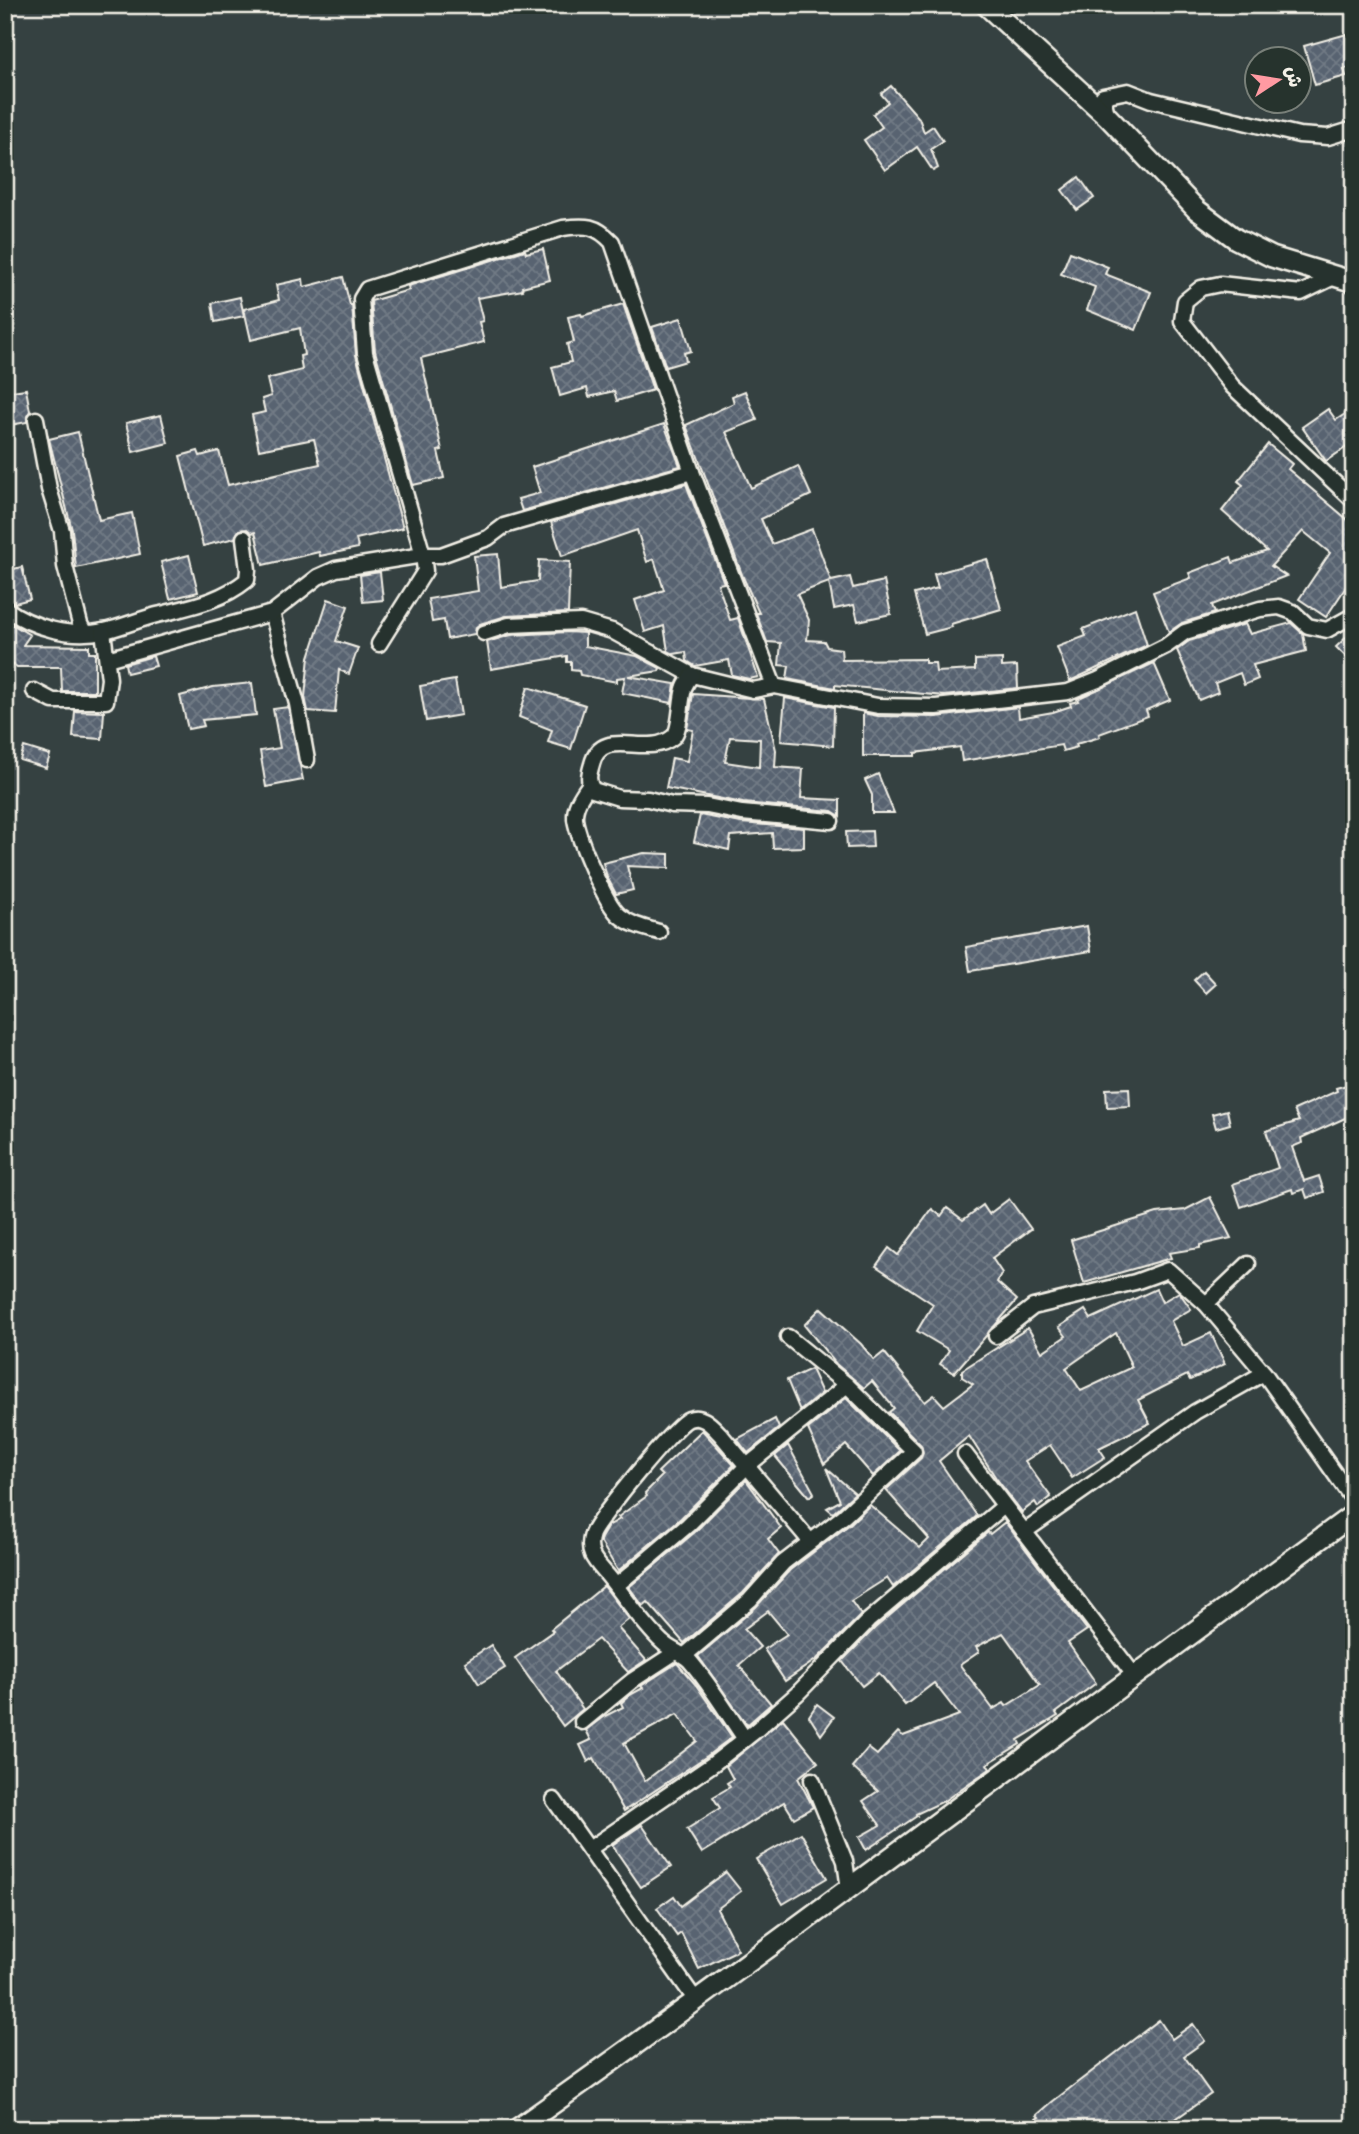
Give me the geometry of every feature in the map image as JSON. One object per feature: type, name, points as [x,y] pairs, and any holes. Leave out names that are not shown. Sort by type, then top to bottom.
[{"type":"street","points":[[986,5],[1107,116],[1197,210],[1236,239],[1272,257],[1354,282]]},
{"type":"street","points":[[1107,116],[1102,96],[1128,91],[1152,100],[1300,135],[1328,137],[1354,129]]},
{"type":"street","points":[[379,644],[425,571],[423,555],[365,353],[361,299],[367,289],[563,228],[580,226],[601,230],[612,242],[692,472],[774,685]]},
{"type":"street","points":[[1334,277],[1301,293],[1220,284],[1201,288],[1185,302],[1182,321],[1232,386],[1354,501]]},
{"type":"street","points":[[36,419],[49,489],[62,531],[65,566],[84,632]]},
{"type":"street","points":[[107,659],[271,613],[318,577],[336,569],[423,555],[441,555],[488,538],[504,526],[692,472]]},
{"type":"street","points":[[5,608],[35,624],[65,632],[84,632],[103,631],[159,614],[206,604],[247,580],[244,538]]},
{"type":"street","points":[[484,633],[509,625],[581,622],[612,631],[692,675],[753,690],[774,685],[878,706],[936,707],[1068,692],[1166,646],[1185,632],[1260,609],[1286,609],[1308,626],[1327,630],[1354,615]]},
{"type":"street","points":[[271,613],[297,705],[307,760]]},
{"type":"street","points":[[34,691],[53,701],[106,701],[108,679],[103,631]]},
{"type":"street","points":[[692,675],[684,688],[676,733],[671,739],[654,744],[603,746],[596,752],[588,777],[593,790],[619,798],[648,799],[672,805],[707,806],[742,813],[831,821]]},
{"type":"street","points":[[589,785],[577,803],[575,818],[604,898],[619,915],[635,926],[659,932]]},
{"type":"street","points":[[1206,1304],[1248,1264]]},
{"type":"street","points":[[996,1336],[1033,1307],[1135,1282],[1168,1270],[1206,1304],[1264,1373],[1354,1501]]},
{"type":"street","points":[[582,1722],[633,1680],[680,1654],[750,1600],[783,1563],[844,1516],[914,1451],[847,1385],[788,1337]]},
{"type":"street","points":[[1024,1532],[1195,1412],[1264,1373]]},
{"type":"street","points":[[616,1586],[688,1525],[747,1466],[847,1385]]},
{"type":"street","points":[[745,1739],[680,1654],[665,1645],[653,1633],[592,1555],[590,1542],[593,1531],[655,1453],[682,1424],[688,1419],[695,1419],[709,1422],[810,1541]]},
{"type":"street","points":[[965,1454],[1134,1675]]},
{"type":"street","points":[[589,1849],[745,1739],[797,1694],[868,1621],[1004,1506]]},
{"type":"street","points":[[517,2129],[697,2002],[1354,1514]]},
{"type":"street","points":[[812,1780],[845,1861],[849,1889]]},
{"type":"street","points":[[554,1800],[697,2002]]},
{"type":"building","points":[[1354,32],[1354,66],[1344,69],[1346,76],[1315,85],[1314,46],[1304,46]]},
{"type":"building","points":[[891,86],[919,118],[924,132],[933,126],[943,141],[931,149],[938,168],[933,171],[917,147],[885,170],[864,140],[882,127],[873,114],[888,102],[881,94]]},
{"type":"building","points":[[1079,177],[1094,198],[1077,210],[1062,190]]},
{"type":"building","points":[[543,249],[550,280],[522,287],[523,290],[477,298],[483,321],[479,322],[484,342],[421,358],[442,450],[438,451],[444,478],[413,485],[375,351],[371,301],[409,290],[408,286],[525,250],[526,253]]},
{"type":"building","points":[[1070,252],[1108,267],[1105,274],[1151,292],[1136,330],[1087,310],[1095,287],[1061,274]]},
{"type":"building","points":[[343,277],[352,305],[356,355],[403,528],[356,539],[358,548],[320,556],[319,552],[263,565],[255,532],[247,529],[239,530],[235,538],[203,546],[180,456],[198,451],[200,456],[219,451],[228,485],[320,464],[314,439],[259,450],[252,415],[265,412],[262,399],[271,396],[267,379],[302,370],[300,356],[304,355],[300,328],[251,340],[244,309],[279,300],[276,285],[303,279],[304,287]]},
{"type":"building","points":[[240,297],[244,316],[215,322],[212,303]]},
{"type":"building","points":[[623,304],[653,390],[617,401],[614,391],[589,397],[587,388],[560,396],[552,367],[571,362],[567,344],[574,342],[568,317],[582,316]]},
{"type":"building","points":[[681,318],[691,351],[684,353],[686,361],[666,367],[652,327]]},
{"type":"building","points":[[26,389],[30,411],[27,422],[5,426],[5,392]]},
{"type":"building","points":[[745,391],[757,420],[726,432],[751,488],[798,466],[811,495],[761,519],[772,544],[812,529],[831,581],[850,577],[853,588],[884,581],[891,614],[858,621],[854,605],[834,609],[829,582],[797,594],[809,620],[807,640],[824,641],[827,647],[841,649],[842,660],[925,659],[925,663],[935,663],[936,672],[975,670],[975,660],[1002,659],[1002,667],[1017,666],[1018,688],[944,696],[835,685],[835,688],[787,679],[789,666],[779,665],[781,643],[767,642],[756,613],[759,613],[686,425],[734,403],[732,396]]},
{"type":"building","points":[[1354,408],[1354,442],[1326,461],[1302,427],[1328,409],[1336,420]]},
{"type":"building","points":[[161,415],[168,443],[133,452],[126,423]]},
{"type":"building","points":[[664,424],[680,466],[522,511],[518,499],[540,493],[532,467]]},
{"type":"building","points":[[78,432],[99,520],[132,513],[140,554],[76,568],[72,530],[49,439]]},
{"type":"building","points":[[1268,444],[1292,464],[1288,469],[1354,525],[1354,564],[1346,573],[1352,578],[1326,617],[1299,599],[1330,553],[1303,531],[1271,566],[1286,576],[1212,605],[1215,613],[1182,623],[1169,632],[1153,592],[1191,578],[1189,573],[1231,557],[1233,563],[1267,551],[1222,511],[1243,485],[1238,481]]},
{"type":"building","points":[[686,484],[724,583],[718,584],[730,620],[738,618],[758,677],[749,679],[732,675],[729,660],[695,666],[687,661],[686,652],[674,654],[668,651],[664,626],[645,632],[635,600],[664,590],[654,559],[647,562],[637,530],[562,556],[551,522]]},
{"type":"building","points":[[498,554],[501,587],[538,581],[539,560],[570,562],[568,613],[506,616],[480,624],[476,627],[475,634],[447,639],[444,620],[432,622],[428,599],[478,591],[474,556]]},
{"type":"building","points":[[189,555],[198,592],[170,599],[161,562]]},
{"type":"building","points":[[987,559],[1001,609],[925,634],[914,594],[938,588],[934,574]]},
{"type":"building","points":[[22,567],[30,599],[15,603],[12,601],[5,571]]},
{"type":"building","points":[[380,572],[383,600],[363,602],[360,575]]},
{"type":"building","points":[[328,599],[348,606],[336,641],[358,648],[349,674],[339,670],[335,713],[308,711],[305,697],[309,657]]},
{"type":"building","points":[[1135,608],[1147,645],[1070,681],[1057,647],[1086,636],[1083,629]]},
{"type":"building","points":[[5,620],[30,635],[23,645],[89,646],[89,653],[95,653],[95,691],[62,691],[61,667],[17,667],[5,659]]},
{"type":"building","points":[[1291,623],[1303,634],[1306,651],[1253,665],[1258,679],[1244,685],[1240,673],[1215,683],[1218,692],[1199,700],[1177,650],[1189,641],[1245,624],[1250,634]]},
{"type":"building","points":[[1354,630],[1354,665],[1336,647]]},
{"type":"building","points":[[585,633],[585,646],[637,656],[660,668],[659,671],[628,676],[675,684],[672,703],[622,693],[625,677],[617,678],[617,682],[580,675],[579,671],[571,670],[571,662],[567,662],[567,656],[491,669],[487,642],[511,635]]},
{"type":"building","points":[[153,656],[156,666],[127,673],[125,664]]},
{"type":"building","points":[[1154,663],[1170,700],[1146,710],[1148,716],[1099,734],[1100,737],[1076,744],[1077,747],[1063,751],[1061,745],[962,761],[960,747],[915,753],[915,756],[863,756],[863,713],[878,716],[936,717],[1018,707],[1019,718],[1071,706],[1070,703],[1078,701],[1077,699]]},
{"type":"building","points":[[455,680],[461,715],[426,721],[420,686]]},
{"type":"building","points":[[252,683],[256,715],[202,720],[204,726],[188,729],[180,696],[213,687]]},
{"type":"building","points":[[528,687],[585,705],[571,749],[548,742],[552,730],[519,717]]},
{"type":"building","points":[[693,694],[764,699],[776,750],[775,767],[803,769],[801,798],[840,800],[840,816],[832,811],[743,803],[666,788],[672,758],[687,761],[693,730],[687,729]],"holes":[[[730,737],[760,739],[759,767],[725,762]]]},
{"type":"building","points":[[785,698],[834,707],[833,746],[781,741]]},
{"type":"building","points":[[288,707],[303,780],[266,787],[260,751],[280,748],[273,709]]},
{"type":"building","points":[[75,711],[104,712],[102,739],[73,737]]},
{"type":"building","points":[[24,747],[50,755],[46,768],[20,760]]},
{"type":"building","points":[[878,774],[894,813],[872,813],[872,795],[865,780]]},
{"type":"building","points":[[700,815],[741,823],[804,828],[804,847],[773,848],[772,833],[731,836],[729,850],[694,842]]},
{"type":"building","points":[[872,831],[873,847],[847,848],[846,832]]},
{"type":"building","points":[[644,853],[669,854],[669,868],[627,866],[633,890],[616,894],[603,863]]},
{"type":"building","points":[[1087,926],[1091,951],[970,971],[966,947]]},
{"type":"building","points":[[1204,971],[1216,984],[1206,993],[1194,980]]},
{"type":"building","points":[[1354,1083],[1354,1114],[1301,1138],[1302,1143],[1292,1147],[1304,1181],[1319,1176],[1324,1192],[1307,1198],[1304,1189],[1293,1193],[1292,1189],[1241,1207],[1233,1184],[1278,1168],[1266,1131],[1299,1121],[1294,1110],[1337,1091],[1336,1088]]},
{"type":"building","points":[[1129,1088],[1130,1106],[1107,1107],[1106,1089]]},
{"type":"building","points":[[1227,1110],[1230,1124],[1216,1128],[1212,1114]]},
{"type":"building","points":[[1210,1197],[1231,1238],[1200,1245],[1200,1248],[1169,1253],[1171,1258],[1084,1283],[1071,1240],[1157,1213],[1185,1210]]},
{"type":"building","points":[[1009,1199],[1031,1229],[992,1258],[1002,1273],[997,1282],[1017,1300],[954,1373],[940,1364],[949,1350],[917,1331],[933,1304],[876,1266],[889,1248],[898,1255],[932,1209],[941,1216],[947,1208],[963,1220],[983,1205],[989,1214]]},
{"type":"building","points":[[1156,1289],[1162,1302],[1179,1292],[1191,1309],[1171,1321],[1183,1346],[1211,1333],[1225,1364],[1190,1380],[1187,1375],[1138,1400],[1150,1423],[1099,1448],[1105,1457],[1072,1478],[1050,1445],[1025,1461],[1051,1497],[1038,1507],[1035,1502],[1022,1512],[969,1436],[939,1461],[977,1516],[893,1587],[887,1578],[851,1601],[861,1615],[817,1659],[785,1681],[764,1649],[787,1634],[768,1611],[744,1629],[760,1647],[739,1665],[771,1704],[747,1725],[698,1656],[756,1607],[790,1570],[850,1524],[870,1505],[920,1548],[929,1539],[886,1490],[921,1458],[921,1445],[889,1412],[894,1408],[872,1381],[864,1388],[836,1364],[804,1325],[821,1308],[861,1344],[874,1360],[884,1352],[925,1402],[934,1395],[944,1406],[973,1384],[962,1377],[962,1370],[1028,1328],[1042,1352],[1066,1336],[1059,1327],[1085,1310],[1091,1319]],"holes":[[[1116,1333],[1132,1367],[1081,1391],[1066,1368]]]},
{"type":"building","points":[[811,1369],[822,1393],[800,1411],[787,1380]]},
{"type":"building","points":[[846,1398],[900,1451],[873,1476],[846,1445],[824,1464],[808,1429]]},
{"type":"building","points":[[775,1419],[779,1428],[748,1453],[737,1439]]},
{"type":"building","points":[[702,1430],[734,1465],[681,1518],[618,1571],[600,1541],[608,1526],[647,1496],[645,1493],[662,1476],[658,1472]]},
{"type":"building","points":[[788,1445],[814,1493],[809,1497],[775,1456]]},
{"type":"building","points":[[826,1468],[855,1493],[833,1513],[827,1508],[840,1501]]},
{"type":"building","points":[[746,1480],[781,1528],[768,1539],[779,1554],[743,1593],[684,1643],[648,1602],[643,1606],[629,1587],[695,1532]]},
{"type":"building","points":[[1005,1522],[1087,1630],[1068,1643],[1096,1683],[1056,1713],[1058,1716],[1018,1740],[1020,1744],[987,1764],[990,1769],[944,1801],[916,1814],[917,1816],[866,1850],[859,1837],[880,1825],[863,1801],[878,1791],[852,1767],[868,1748],[877,1755],[898,1732],[903,1736],[959,1715],[934,1683],[905,1705],[879,1673],[862,1686],[842,1661],[875,1628],[988,1532],[990,1534]],"holes":[[[1003,1633],[1040,1685],[1006,1706],[1004,1703],[993,1709],[960,1665],[979,1652],[976,1647]]]},
{"type":"building","points":[[604,1586],[629,1619],[618,1628],[646,1660],[628,1672],[598,1639],[556,1671],[583,1709],[563,1726],[515,1658],[553,1631],[551,1629]]},
{"type":"building","points":[[491,1645],[505,1668],[479,1684],[465,1662]]},
{"type":"building","points":[[677,1663],[696,1685],[732,1737],[624,1811],[594,1758],[588,1762],[580,1745],[591,1740],[586,1730],[623,1707],[621,1703],[643,1688],[641,1686]],"holes":[[[677,1714],[697,1741],[645,1781],[624,1743]]]},
{"type":"building","points":[[817,1704],[834,1717],[821,1735],[809,1716]]},
{"type":"building","points":[[783,1719],[818,1762],[798,1778],[813,1807],[794,1818],[784,1802],[702,1853],[687,1829],[720,1808],[713,1797],[730,1787],[727,1783],[733,1779],[726,1766]]},
{"type":"building","points":[[642,1825],[671,1867],[641,1887],[612,1845]]},
{"type":"building","points":[[801,1833],[827,1878],[783,1904],[756,1859]]},
{"type":"building","points":[[726,1872],[741,1891],[717,1909],[738,1950],[699,1969],[681,1933],[677,1936],[657,1908],[674,1896],[681,1906]]},
{"type":"building","points":[[1159,2020],[1172,2039],[1193,2024],[1205,2041],[1184,2056],[1211,2094],[1170,2123],[1175,2129],[1022,2129],[1039,2117],[1037,2115],[1052,2102]]}]
